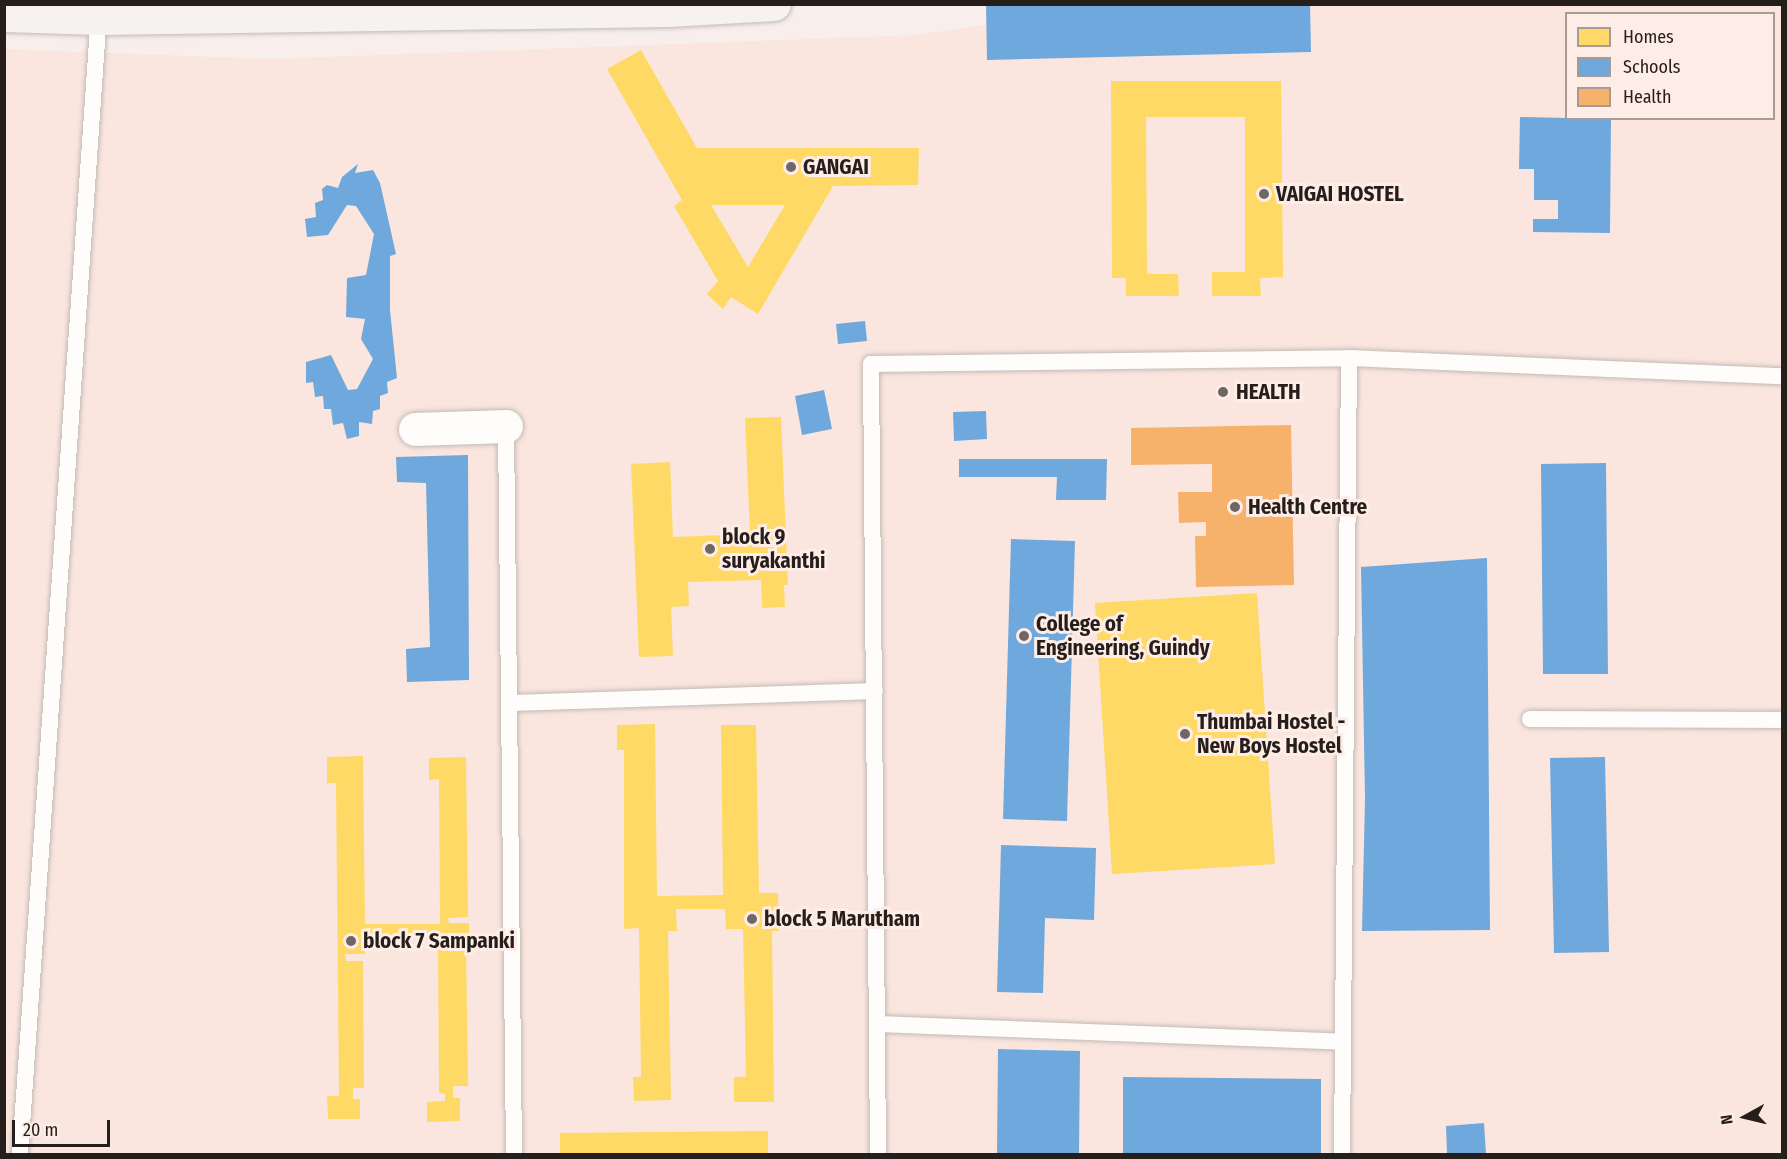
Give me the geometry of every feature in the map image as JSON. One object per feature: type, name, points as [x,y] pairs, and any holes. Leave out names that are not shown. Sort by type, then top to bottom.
[{"type":"main road","points":[[4,15],[99,11],[668,7],[774,4]]},
{"type":"street","points":[[415,429],[506,426]]},
{"type":"lane","points":[[20,1155],[99,11]]},
{"type":"lane","points":[[1342,1155],[1349,358]]},
{"type":"lane","points":[[878,1155],[879,1024],[871,364],[1349,358],[1782,376]]},
{"type":"lane","points":[[506,426],[512,703],[514,1155]]},
{"type":"lane","points":[[512,703],[875,691]]},
{"type":"lane","points":[[1530,719],[1782,720]]},
{"type":"lane","points":[[879,1024],[1343,1042]]},
{"type":"shaded area","name":"College of Engineering, Guindy","points":[[1129,4],[1782,5],[1782,1154],[5,1154],[5,49],[272,59],[915,35]]},
{"type":"building: Homes","name":"GANGAI","points":[[641,50],[697,148],[919,148],[918,185],[833,186],[758,314],[731,297],[723,309],[707,294],[718,281],[674,206],[682,200],[607,69]],"holes":[[[711,205],[785,205],[748,267]]]},
{"type":"building: Homes","name":"VAIGAI HOSTEL","points":[[1111,81],[1281,81],[1283,277],[1260,278],[1261,296],[1212,296],[1212,272],[1245,272],[1245,117],[1146,117],[1147,274],[1178,274],[1179,296],[1126,296],[1126,278],[1112,278]]},
{"type":"building: Homes","name":"block 9 suryakanthi","points":[[781,417],[788,585],[784,585],[785,607],[762,608],[761,580],[688,582],[689,606],[671,607],[673,656],[639,657],[631,464],[670,462],[673,537],[750,534],[745,418]]},
{"type":"building: Homes","name":"Thumbai Hostel - New Boys Hostel","points":[[1257,593],[1275,864],[1112,874],[1095,603]]},
{"type":"building: Homes","name":"block 5 Marutham","points":[[655,724],[657,896],[723,895],[721,725],[756,725],[759,893],[778,893],[779,931],[772,931],[774,1102],[734,1102],[734,1077],[746,1077],[743,929],[726,929],[725,909],[676,909],[677,931],[668,931],[671,1100],[634,1101],[633,1077],[641,1077],[639,928],[624,929],[624,750],[617,750],[617,725]]},
{"type":"building: Homes","name":"block 7 Sampanki","points":[[363,756],[365,924],[440,924],[439,779],[429,780],[429,758],[466,757],[468,917],[448,918],[449,923],[469,923],[469,937],[448,938],[449,944],[466,944],[468,1086],[453,1086],[453,1098],[460,1098],[460,1121],[427,1122],[427,1102],[445,1101],[445,1094],[439,1093],[438,938],[365,939],[365,954],[345,954],[346,961],[363,961],[364,1088],[353,1088],[353,1099],[360,1099],[360,1119],[328,1119],[327,1096],[339,1096],[336,783],[327,783],[327,757]]},
{"type":"building: Homes","points":[[768,1131],[768,1154],[560,1154],[560,1133]]},
{"type":"building: Schools","points":[[986,4],[1310,4],[1311,52],[987,60]]},
{"type":"building: Schools","points":[[1520,117],[1611,120],[1610,233],[1533,232],[1533,219],[1558,219],[1558,200],[1534,200],[1534,169],[1519,169]]},
{"type":"building: Schools","points":[[358,164],[355,173],[373,170],[380,183],[396,254],[390,256],[390,310],[397,378],[387,382],[388,393],[380,396],[380,409],[373,411],[372,424],[359,422],[359,436],[347,439],[343,423],[333,425],[331,409],[324,409],[323,396],[315,397],[313,382],[306,383],[306,362],[331,355],[348,390],[357,389],[373,359],[361,339],[365,319],[346,317],[347,278],[366,275],[374,234],[356,206],[347,205],[328,235],[307,237],[305,219],[316,217],[315,203],[323,200],[322,189],[327,185],[338,188],[342,177]]},
{"type":"building: Schools","points":[[865,321],[867,341],[838,344],[836,324]]},
{"type":"building: Schools","points":[[824,390],[832,429],[802,435],[795,396]]},
{"type":"building: Schools","points":[[986,411],[987,439],[954,441],[953,412]]},
{"type":"building: Schools","points":[[468,455],[469,680],[407,682],[406,649],[430,647],[426,483],[397,482],[396,457]]},
{"type":"building: Schools","points":[[959,459],[1107,459],[1106,500],[1056,500],[1057,477],[959,477]]},
{"type":"building: Schools","points":[[1606,463],[1608,674],[1543,674],[1541,464]]},
{"type":"building: Schools","points":[[1011,539],[1075,541],[1067,821],[1003,819]]},
{"type":"building: Schools","points":[[1487,558],[1490,930],[1362,931],[1365,799],[1361,567]]},
{"type":"building: Schools","points":[[1605,757],[1609,952],[1554,953],[1550,758]]},
{"type":"building: Schools","points":[[1001,845],[1096,848],[1094,920],[1045,918],[1043,993],[997,992]]},
{"type":"building: Schools","points":[[998,1049],[1080,1051],[1079,1154],[997,1154]]},
{"type":"building: Schools","points":[[1123,1077],[1321,1079],[1321,1154],[1123,1154]]},
{"type":"building: Schools","points":[[1484,1123],[1486,1154],[1447,1154],[1446,1126]]},
{"type":"building: Health","name":"Health Centre","points":[[1291,425],[1294,585],[1196,587],[1195,536],[1206,536],[1206,522],[1179,523],[1178,492],[1212,492],[1212,464],[1131,465],[1131,428]]},
{"type":"place","name":"GANGAI","points":[[791,167]]},
{"type":"place","name":"VAIGAI HOSTEL","points":[[1264,194]]},
{"type":"place","name":"HEALTH","points":[[1223,392]]},
{"type":"place","name":"Health Centre","points":[[1235,507]]},
{"type":"place","name":"block 9 suryakanthi","points":[[710,549]]},
{"type":"place","name":"College of Engineering, Guindy","points":[[1024,636]]},
{"type":"place","name":"Thumbai Hostel - New Boys Hostel","points":[[1185,734]]},
{"type":"place","name":"block 5 Marutham","points":[[752,919]]},
{"type":"place","name":"block 7 Sampanki","points":[[351,941]]}]
